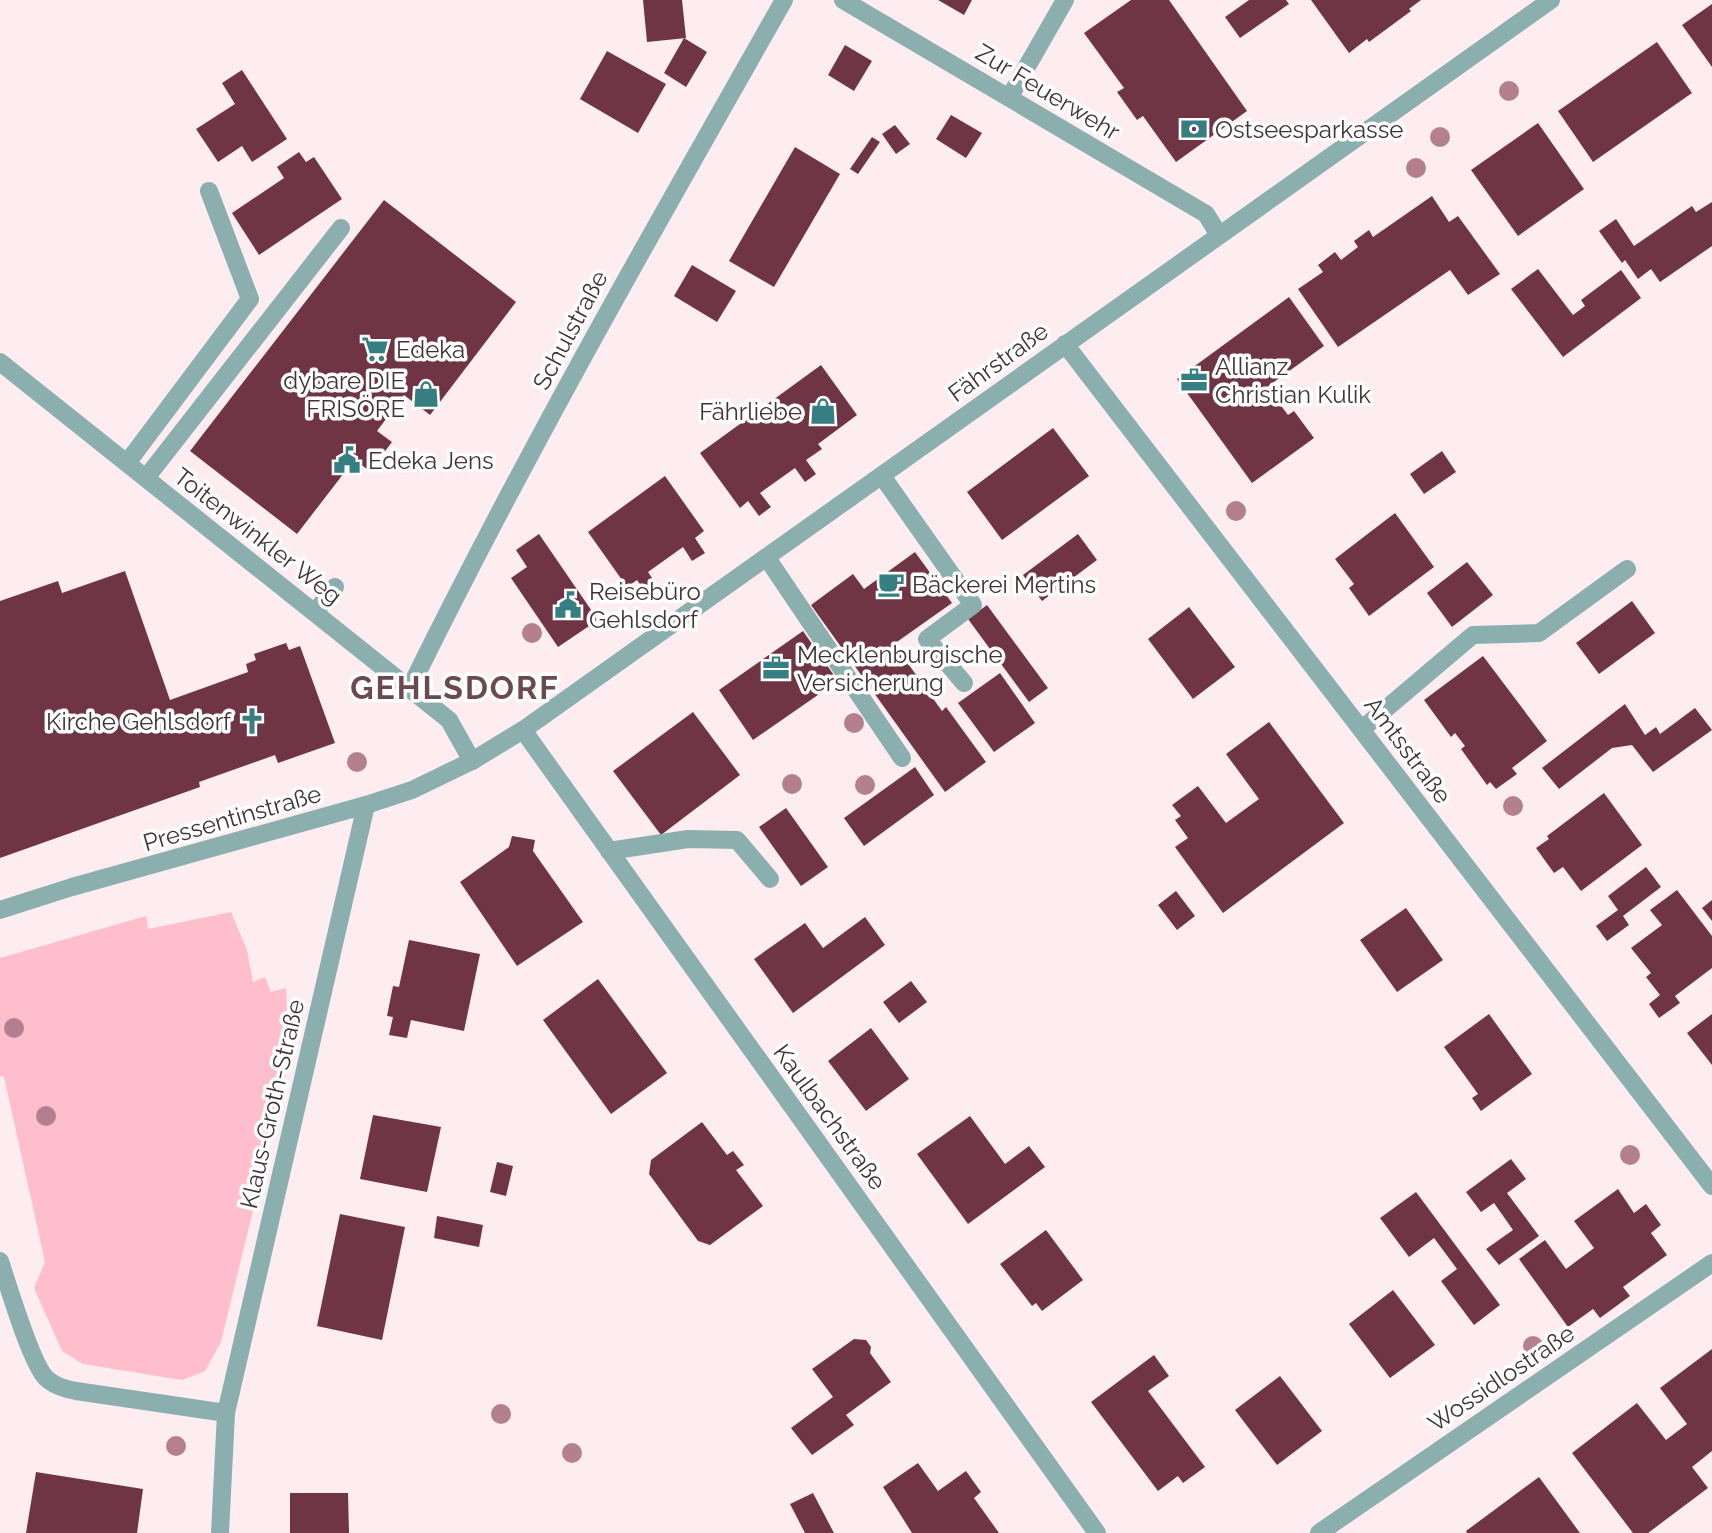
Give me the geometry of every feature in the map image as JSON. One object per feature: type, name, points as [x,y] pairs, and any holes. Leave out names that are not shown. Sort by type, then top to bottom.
[{"type":"street","name":"Schulstraße","points":[[410,688],[456,594],[620,288],[784,0]]},
{"type":"street","name":"Zur Feuerwehr","points":[[843,0],[1206,214],[1219,234]]},
{"type":"street","points":[[1009,98],[1065,0]]},
{"type":"street","name":"Fährstraße","points":[[472,761],[523,730],[1551,0]]},
{"type":"street","points":[[127,463],[250,299],[209,191]]},
{"type":"street","points":[[146,478],[341,228]]},
{"type":"street","name":"Amtsstraße","points":[[1065,344],[1712,1186]]},
{"type":"street","name":"Toitenwinkler Weg","points":[[0,362],[449,720],[472,761]]},
{"type":"street","points":[[882,475],[973,605],[928,639],[964,683]]},
{"type":"street","points":[[766,558],[902,758]]},
{"type":"street","points":[[1362,729],[1473,635],[1539,633],[1627,569]]},
{"type":"street","points":[[315,612],[335,587]]},
{"type":"street","name":"Kaulbachstraße","points":[[523,730],[1097,1533]]},
{"type":"street","name":"Pressentinstraße","points":[[0,910],[72,887],[366,805],[412,790],[472,761]]},
{"type":"street","name":"Klaus-Groth-Straße","points":[[220,1533],[226,1413],[366,805]]},
{"type":"street","points":[[609,851],[688,839],[737,840],[770,878]]},
{"type":"street","points":[[0,1261],[31,1350],[46,1378],[60,1387],[76,1391],[226,1413]]},
{"type":"street","name":"Wossidlostraße","points":[[1319,1533],[1712,1263]]},
{"type":"shaded area","points":[[231,912],[247,950],[253,982],[265,977],[271,992],[286,988],[289,1062],[221,1342],[205,1371],[182,1380],[83,1364],[62,1351],[34,1288],[45,1262],[4,1077],[0,1076],[0,958],[146,916],[148,929]]},
{"type":"building","points":[[643,0],[682,0],[686,38],[647,42]]},
{"type":"building","points":[[938,0],[972,0],[964,15]]},
{"type":"building","points":[[1131,0],[1169,0],[1247,111],[1176,162],[1143,116],[1137,120],[1117,92],[1124,88],[1084,33]]},
{"type":"building","points":[[1249,0],[1286,0],[1289,4],[1240,38],[1225,17]]},
{"type":"building","points":[[1311,0],[1421,0],[1409,9],[1411,11],[1369,42],[1367,39],[1349,53]]},
{"type":"building","points":[[1712,4],[1712,67],[1682,25]]},
{"type":"building","points":[[684,38],[707,52],[686,87],[664,73]]},
{"type":"building","points":[[1657,42],[1692,93],[1593,162],[1558,111]]},
{"type":"building","points":[[845,45],[872,61],[854,91],[828,75]]},
{"type":"building","points":[[607,51],[666,84],[638,133],[580,99]]},
{"type":"building","points":[[242,70],[287,139],[252,162],[242,146],[218,162],[196,129],[235,104],[222,83]]},
{"type":"building","points":[[951,115],[982,133],[966,158],[936,139]]},
{"type":"building","points":[[1538,123],[1584,189],[1518,236],[1471,170]]},
{"type":"building","points":[[895,125],[910,144],[896,154],[882,134]]},
{"type":"building","points":[[872,137],[880,142],[858,174],[850,169]]},
{"type":"building","points":[[795,147],[840,174],[774,287],[729,261]]},
{"type":"building","points":[[299,152],[306,162],[314,157],[342,199],[259,255],[232,213],[284,178],[277,167]]},
{"type":"building","points":[[1432,196],[1449,222],[1458,216],[1500,274],[1468,295],[1450,270],[1338,347],[1298,289],[1323,272],[1318,265],[1335,252],[1341,260],[1358,247],[1354,241],[1369,230],[1373,237]]},
{"type":"building","name":"Edeka","points":[[384,200],[516,302],[430,415],[404,395],[377,431],[392,442],[370,471],[354,460],[297,534],[190,451]]},
{"type":"building","points":[[1712,202],[1712,246],[1660,282],[1651,269],[1638,279],[1625,260],[1622,263],[1599,231],[1616,219],[1634,246],[1692,206],[1696,212]]},
{"type":"building","points":[[692,265],[736,291],[717,322],[674,296]]},
{"type":"building","points":[[1538,269],[1573,315],[1585,306],[1581,300],[1621,270],[1641,298],[1563,357],[1511,289]]},
{"type":"building","points":[[1289,297],[1324,346],[1267,387],[1288,415],[1294,411],[1314,438],[1252,483],[1177,379]]},
{"type":"building","points":[[821,365],[857,415],[818,444],[822,449],[806,460],[816,474],[805,482],[795,468],[760,493],[771,507],[759,516],[748,501],[740,508],[700,453]]},
{"type":"building","points":[[1053,428],[1089,476],[1002,540],[967,492]]},
{"type":"building","points":[[1442,451],[1456,472],[1424,494],[1410,474]]},
{"type":"building","points":[[665,476],[704,531],[695,538],[705,553],[692,561],[683,547],[648,572],[658,587],[647,594],[637,580],[627,587],[588,532]]},
{"type":"building","points":[[1395,513],[1434,567],[1369,616],[1349,588],[1354,584],[1335,559]]},
{"type":"building","points":[[539,534],[598,620],[558,647],[511,578],[527,567],[516,550]]},
{"type":"building","points":[[1078,534],[1097,560],[1042,601],[1023,575]]},
{"type":"building","points":[[915,552],[952,603],[894,644],[942,711],[946,707],[986,762],[945,792],[811,605],[853,574],[864,589]]},
{"type":"building","points":[[1467,562],[1493,595],[1452,627],[1427,593]]},
{"type":"building","points":[[125,571],[170,700],[248,672],[246,664],[256,660],[254,654],[286,643],[289,650],[300,646],[335,743],[278,763],[275,755],[199,782],[200,787],[0,858],[0,601],[58,581],[62,593]]},
{"type":"building","points":[[1632,601],[1655,633],[1599,674],[1576,643]]},
{"type":"building","points":[[987,605],[1048,688],[1029,702],[968,619]]},
{"type":"building","points":[[1189,607],[1235,667],[1193,699],[1148,639]]},
{"type":"building","points":[[803,631],[838,681],[753,740],[719,690]]},
{"type":"building","points":[[1483,656],[1547,741],[1512,768],[1517,774],[1496,789],[1490,782],[1487,785],[1461,749],[1465,746],[1455,733],[1451,737],[1424,700]]},
{"type":"building","points":[[1000,673],[1035,723],[994,752],[958,703]]},
{"type":"building","points":[[1625,704],[1645,735],[1656,727],[1660,734],[1695,708],[1712,730],[1653,772],[1632,745],[1612,748],[1559,789],[1542,768]]},
{"type":"building","points":[[693,712],[740,775],[661,835],[613,771]]},
{"type":"building","points":[[1269,722],[1344,823],[1223,913],[1175,847],[1188,838],[1175,820],[1181,816],[1172,805],[1198,786],[1226,823],[1259,799],[1226,754]]},
{"type":"building","points":[[915,767],[934,795],[864,846],[844,818]]},
{"type":"building","points":[[1604,793],[1642,845],[1581,891],[1563,867],[1554,873],[1536,848],[1549,839],[1547,836]]},
{"type":"building","points":[[786,808],[828,867],[801,886],[759,827]]},
{"type":"building","points":[[512,836],[535,840],[533,851],[583,922],[517,966],[460,882],[509,847]]},
{"type":"building","points":[[1646,867],[1661,887],[1623,916],[1629,925],[1607,941],[1596,926],[1618,910],[1608,896]]},
{"type":"building","points":[[1677,890],[1712,936],[1712,968],[1675,996],[1680,1003],[1659,1018],[1649,1004],[1660,995],[1646,977],[1651,973],[1631,948],[1662,925],[1650,910]]},
{"type":"building","points":[[1176,891],[1195,916],[1177,930],[1158,905]]},
{"type":"building","points":[[1712,900],[1712,921],[1702,908]]},
{"type":"building","points":[[1406,908],[1443,960],[1397,992],[1360,940]]},
{"type":"building","points":[[865,917],[885,945],[793,1013],[754,959],[805,923],[823,948]]},
{"type":"building","points":[[409,940],[480,954],[464,1031],[411,1020],[407,1038],[389,1035],[393,1017],[387,1016],[393,986],[399,987]]},
{"type":"building","points":[[598,979],[667,1073],[611,1114],[543,1020]]},
{"type":"building","points":[[911,981],[927,1002],[899,1023],[883,1002]]},
{"type":"building","points":[[1489,1014],[1532,1074],[1481,1111],[1472,1098],[1478,1094],[1444,1047]]},
{"type":"building","points":[[1712,1014],[1712,1065],[1687,1033]]},
{"type":"building","points":[[871,1028],[909,1079],[866,1111],[828,1061]]},
{"type":"building","points":[[373,1115],[441,1127],[427,1192],[360,1179]]},
{"type":"building","points":[[970,1116],[1005,1164],[1029,1146],[1045,1167],[968,1224],[917,1154]]},
{"type":"building","points":[[702,1122],[727,1155],[733,1151],[744,1165],[736,1170],[763,1206],[710,1245],[698,1241],[649,1174],[651,1160]]},
{"type":"building","points":[[1511,1159],[1526,1179],[1507,1193],[1539,1236],[1499,1265],[1486,1249],[1513,1230],[1494,1203],[1481,1212],[1466,1192]]},
{"type":"building","points":[[497,1162],[513,1166],[506,1196],[490,1192]]},
{"type":"building","points":[[1618,1189],[1634,1213],[1646,1204],[1661,1225],[1651,1233],[1667,1255],[1623,1287],[1630,1296],[1600,1318],[1593,1309],[1568,1327],[1519,1259],[1545,1240],[1566,1269],[1594,1248],[1574,1221]]},
{"type":"building","points":[[1416,1192],[1500,1305],[1474,1325],[1441,1281],[1457,1269],[1434,1238],[1409,1257],[1380,1218]]},
{"type":"building","points":[[340,1214],[405,1227],[382,1340],[317,1326]]},
{"type":"building","points":[[437,1216],[483,1225],[479,1247],[434,1238]]},
{"type":"building","points":[[1046,1230],[1083,1280],[1042,1311],[1036,1303],[1032,1306],[1000,1264]]},
{"type":"building","points":[[1393,1290],[1435,1345],[1390,1378],[1349,1324]]},
{"type":"building","points":[[854,1339],[866,1340],[871,1347],[870,1353],[891,1382],[846,1415],[854,1425],[812,1455],[791,1428],[833,1397],[812,1369]]},
{"type":"building","points":[[1712,1349],[1712,1451],[1692,1467],[1708,1488],[1648,1533],[1633,1533],[1572,1453],[1637,1403],[1666,1440],[1687,1424],[1660,1388]]},
{"type":"building","points":[[1154,1355],[1169,1376],[1148,1391],[1205,1467],[1183,1483],[1178,1476],[1158,1491],[1091,1402]]},
{"type":"building","points":[[1280,1376],[1322,1431],[1277,1465],[1235,1410]]},
{"type":"building","points":[[918,1463],[938,1491],[966,1471],[981,1492],[974,1498],[999,1533],[912,1533],[883,1487]]},
{"type":"building","points":[[36,1472],[143,1489],[137,1533],[26,1533]]},
{"type":"building","points":[[1539,1477],[1580,1533],[1467,1533],[1466,1531]]},
{"type":"building","points":[[290,1493],[348,1493],[349,1533],[290,1533]]},
{"type":"building","points":[[813,1493],[834,1533],[805,1533],[790,1504]]},
{"type":"place","name":"Ostseesparkasse","points":[[1194,129]]},
{"type":"place","name":"Edeka","points":[[375,349]]},
{"type":"place","name":"Allianz Christian Kulik","points":[[1194,380]]},
{"type":"place","name":"dybare DIE FRISÖRE","points":[[426,394]]},
{"type":"place","name":"Fährliebe","points":[[823,411]]},
{"type":"place","name":"Edeka Jens","points":[[347,460]]},
{"type":"place","name":"Bäckerei Mertins","points":[[891,584]]},
{"type":"place","name":"Reisebüro Gehlsdorf","points":[[568,605]]},
{"type":"place","name":"Mecklenburgische Versicherung","points":[[776,668]]},
{"type":"place","name":"Kirche Gehlsdorf","points":[[252,721]]},
{"type":"district","name":"GEHLSDORF","points":[[455,687]]}]
